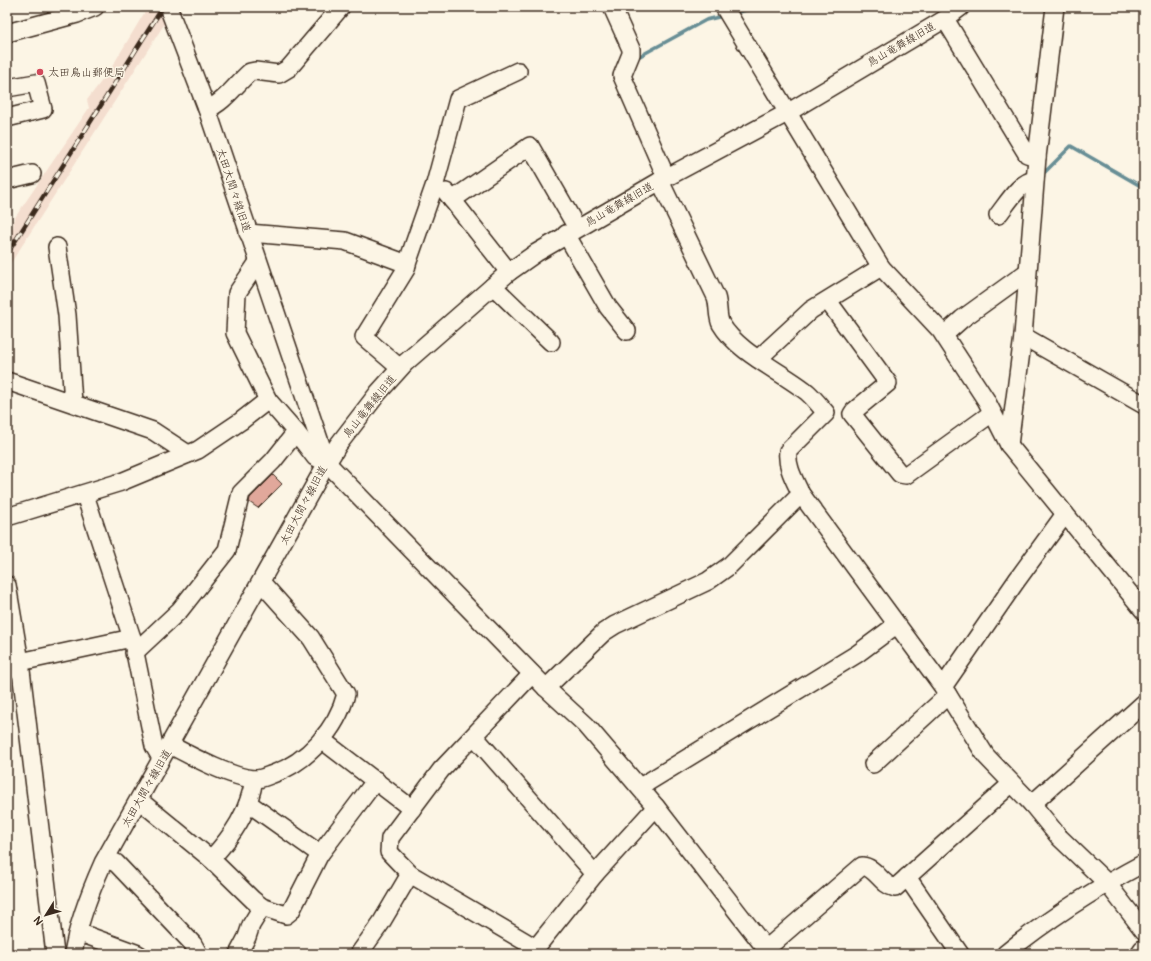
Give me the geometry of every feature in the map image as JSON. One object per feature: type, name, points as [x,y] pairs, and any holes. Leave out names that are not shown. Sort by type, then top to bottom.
[{"type":"street","points":[[7,33],[78,14],[95,7]]},
{"type":"street","points":[[206,109],[214,106],[222,100],[250,72],[255,71],[279,74],[289,68],[341,7]]},
{"type":"street","points":[[612,7],[631,49],[631,54],[622,76],[663,179],[716,297],[720,309],[720,322],[727,332],[758,359],[808,393],[826,413],[788,451],[789,467],[801,494],[896,626],[946,691],[986,756],[1011,784],[1032,804],[1059,837],[1107,883],[1144,931]]},
{"type":"street","points":[[724,7],[881,267],[944,336],[964,364],[1010,445],[1144,611]]},
{"type":"street","name":"鳥山竜舞線旧道","points":[[327,463],[338,445],[400,368],[509,272],[536,252],[663,179],[787,113],[945,19],[961,7]]},
{"type":"street","points":[[1010,445],[1023,336],[1037,157],[1055,7]]},
{"type":"street","name":"太田大間々線旧道","points":[[72,948],[91,890],[106,859],[327,463],[172,9]]},
{"type":"street","points":[[945,19],[1027,154],[1037,157]]},
{"type":"street","points":[[400,368],[364,337],[406,269],[436,179],[458,98],[518,71]]},
{"type":"street","points":[[7,88],[36,83],[44,109],[7,118]]},
{"type":"street","points":[[452,200],[530,146],[608,307],[627,331]]},
{"type":"street","points":[[7,180],[32,174]]},
{"type":"street","points":[[436,179],[509,272]]},
{"type":"street","points":[[998,215],[1028,180],[1035,180]]},
{"type":"street","points":[[248,233],[346,241],[407,264]]},
{"type":"street","points":[[57,247],[67,315],[73,403]]},
{"type":"street","points":[[258,262],[237,293],[235,333],[268,400],[296,432],[315,457],[327,463],[532,674],[586,725],[640,787],[768,951],[862,866],[868,866],[887,887],[895,888],[1011,784]]},
{"type":"street","points":[[758,359],[811,310],[828,301],[881,267]]},
{"type":"street","points":[[944,336],[968,315],[1027,272]]},
{"type":"street","points":[[493,286],[551,342]]},
{"type":"street","points":[[828,301],[888,383],[852,414],[900,474],[906,475],[992,413]]},
{"type":"street","points":[[1023,336],[1144,405]]},
{"type":"street","points":[[7,381],[153,431],[188,454]]},
{"type":"street","points":[[7,517],[85,495],[121,482],[198,450],[241,421],[268,400]]},
{"type":"street","points":[[13,667],[133,645],[180,610],[227,550],[242,493],[273,461],[296,432]]},
{"type":"street","points":[[546,688],[604,632],[615,625],[708,581],[729,566],[801,494]]},
{"type":"street","points":[[85,495],[133,645],[154,746],[166,752],[215,767],[249,777],[262,778],[294,766],[322,740],[344,703],[346,694],[311,638],[261,582]]},
{"type":"street","points":[[873,764],[946,691],[1017,580],[1065,514]]},
{"type":"street","points":[[7,584],[13,667],[55,954]]},
{"type":"street","points":[[640,787],[857,654],[896,626]]},
{"type":"street","points":[[532,674],[441,770],[390,838],[389,852],[410,874],[534,951],[595,874],[656,807]]},
{"type":"street","points":[[1032,804],[1144,703]]},
{"type":"street","points":[[474,736],[595,874]]},
{"type":"street","points":[[322,740],[371,787],[412,809]]},
{"type":"street","points":[[211,859],[232,835],[248,803],[249,777]]},
{"type":"street","points":[[139,800],[211,859],[262,907],[286,915],[291,911],[320,854],[371,787]]},
{"type":"street","points":[[248,803],[320,854]]},
{"type":"street","points":[[106,859],[116,863],[193,944],[198,953]]},
{"type":"street","points":[[1005,954],[1036,929],[1107,883],[1144,863]]},
{"type":"street","points":[[359,954],[410,874]]},
{"type":"street","points":[[907,877],[960,954]]},
{"type":"street","points":[[238,954],[247,937],[251,925],[262,907]]},
{"type":"street","points":[[72,948],[86,935],[138,954]]},
{"type":"shaded area","points":[[141,7],[158,7],[165,23],[7,269],[7,237],[13,227],[14,219],[89,108],[87,100],[110,70],[146,10]]},
{"type":"building","points":[[273,475],[282,484],[258,508],[249,502],[250,498]]},
{"type":"waterway","points":[[733,13],[760,7]]},
{"type":"waterway","points":[[640,56],[706,20],[723,16]]},
{"type":"waterway","points":[[1044,173],[1071,146],[1144,188]]},
{"type":"railway","points":[[7,254],[163,7]]},
{"type":"place","name":"太田鳥山郵便局","points":[[40,72]]}]
